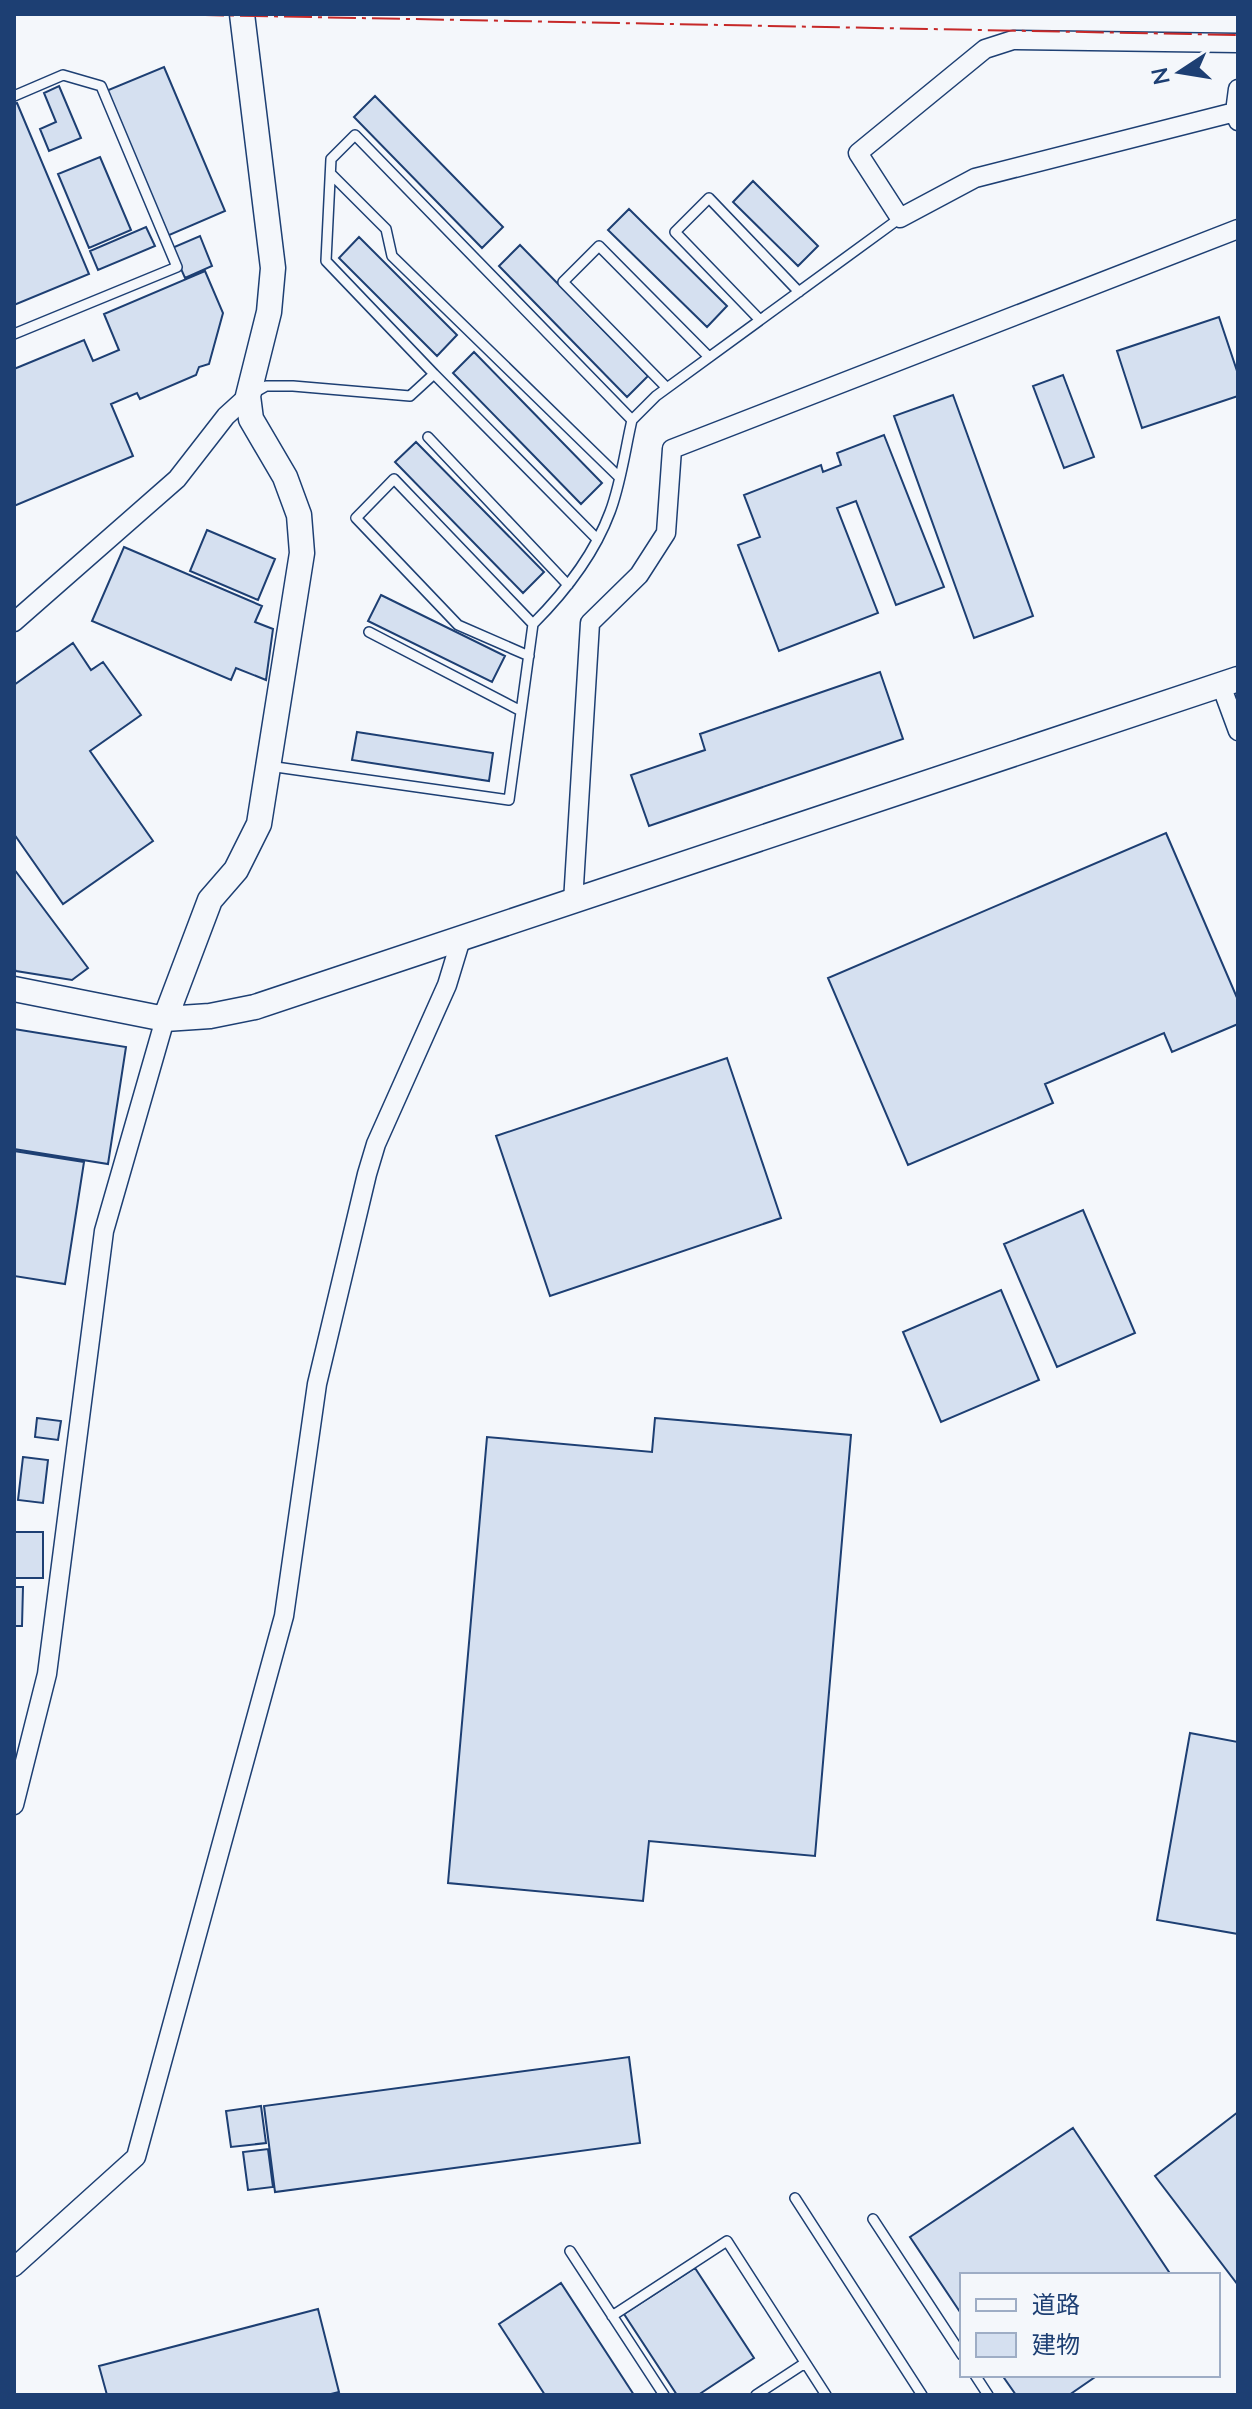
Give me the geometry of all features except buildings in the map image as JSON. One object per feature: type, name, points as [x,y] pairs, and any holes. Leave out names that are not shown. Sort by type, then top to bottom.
[{"type":"street","points":[[14,1805],[47,1674],[104,1231],[165,1019],[210,900],[236,870],[259,824],[302,553],[299,515],[285,477],[251,419],[248,396],[269,312],[273,268],[242,14]]},
{"type":"street","points":[[1238,43],[1013,40],[985,49],[858,153],[900,218],[975,178],[1236,117],[1238,89]]},
{"type":"street","points":[[573,902],[590,623],[639,575],[666,533],[672,449],[1238,229]]},
{"type":"street","points":[[14,622],[177,479],[226,416],[248,396]]},
{"type":"street","points":[[14,989],[165,1019],[210,1016],[255,1007],[1229,682],[1238,731]]},
{"type":"street","points":[[14,2267],[136,2157],[284,1616],[317,1384],[367,1174],[376,1144],[447,985],[461,939]]},
{"type":"lane","points":[[14,96],[63,75],[101,86],[177,267],[14,334]]},
{"type":"lane","points":[[597,539],[326,261],[331,159],[355,135],[632,420]]},
{"type":"lane","points":[[331,174],[386,229],[392,256],[619,477]]},
{"type":"lane","points":[[760,320],[675,232],[709,198],[799,292]]},
{"type":"lane","points":[[268,766],[509,800],[533,624],[589,558],[611,510],[632,420],[667,388],[900,218]]},
{"type":"lane","points":[[667,388],[563,282],[599,246],[709,357]]},
{"type":"lane","points":[[248,396],[266,386],[410,396],[434,374]]},
{"type":"lane","points":[[428,437],[568,585]]},
{"type":"lane","points":[[529,656],[458,625],[356,518],[394,479],[533,624]]},
{"type":"lane","points":[[369,632],[521,711]]},
{"type":"lane","points":[[795,2198],[922,2395]]},
{"type":"lane","points":[[873,2219],[960,2352]]},
{"type":"lane","points":[[612,2316],[727,2241],[826,2395]]},
{"type":"lane","points":[[570,2251],[664,2395]]},
{"type":"lane","points":[[756,2395],[805,2363]]},
{"type":"lane","points":[[976,2377],[988,2395]]},
{"type":"power","points":[[152,14],[1238,35]]}]
